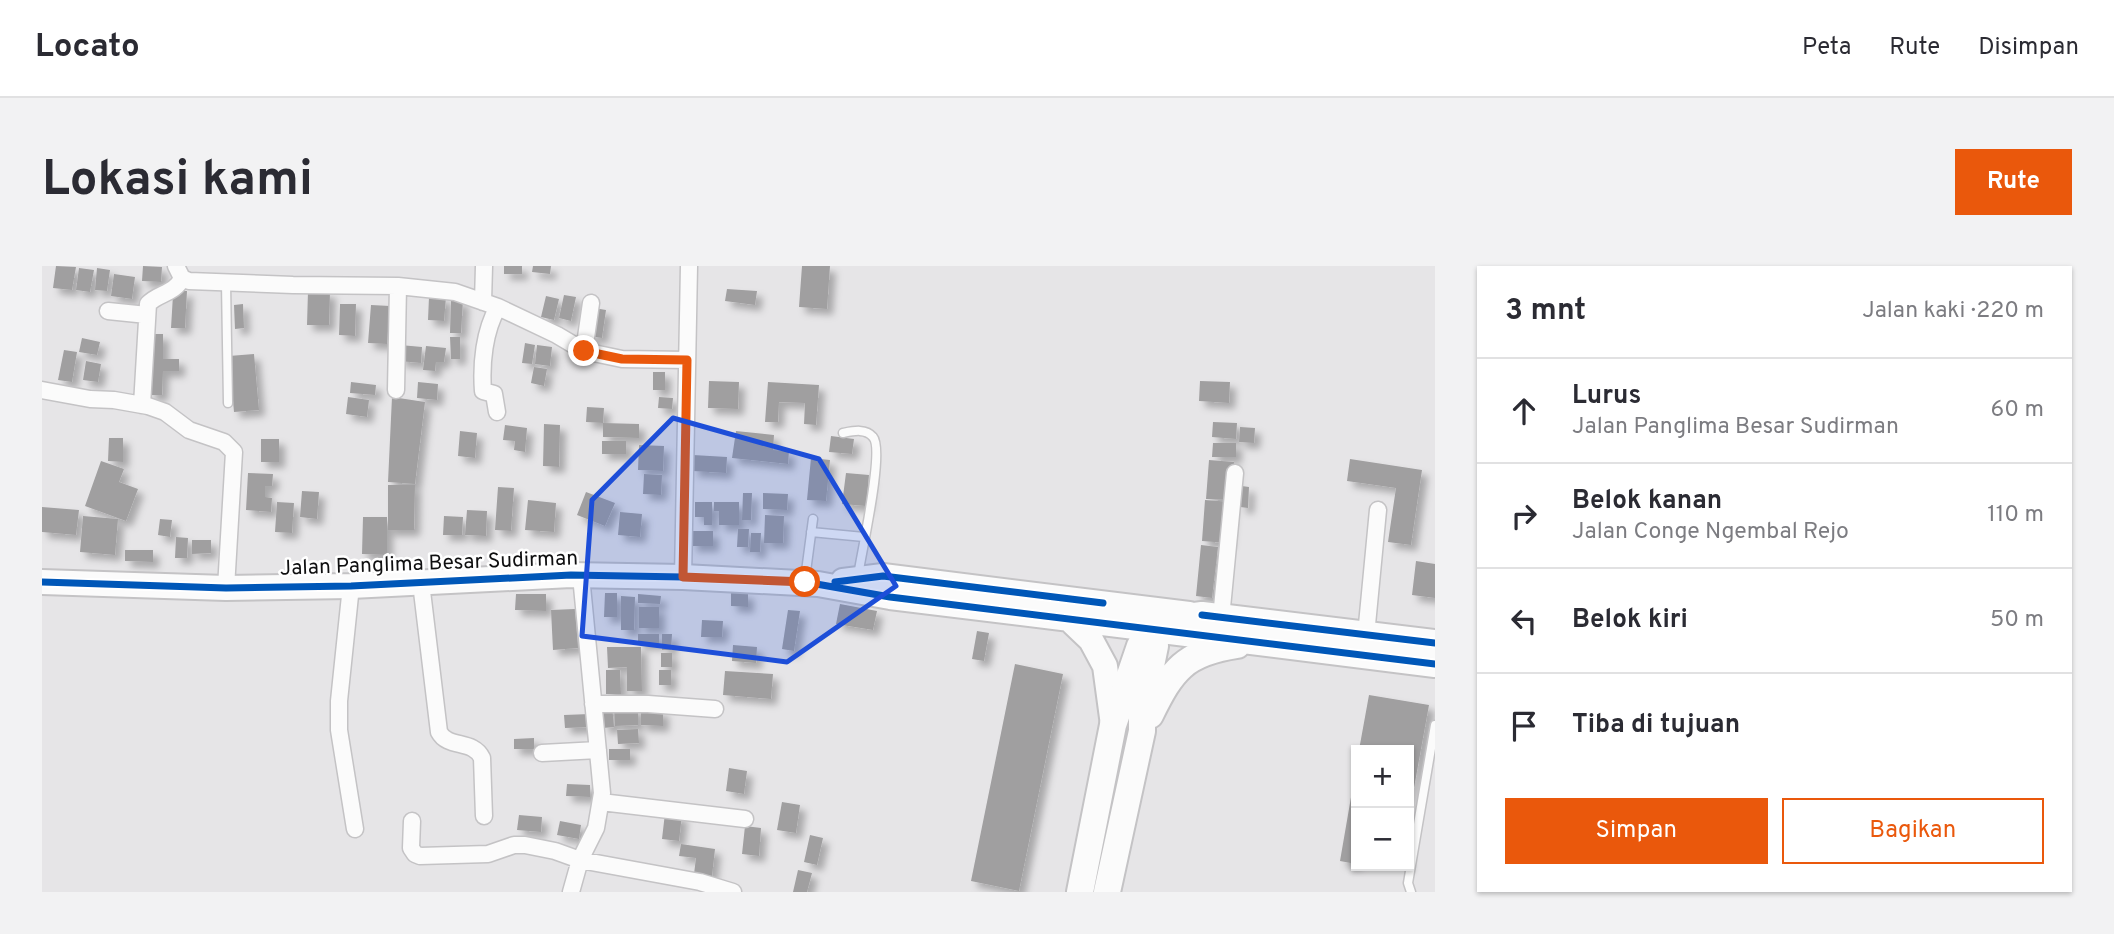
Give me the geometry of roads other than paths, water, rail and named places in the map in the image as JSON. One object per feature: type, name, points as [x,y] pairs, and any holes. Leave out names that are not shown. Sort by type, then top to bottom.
[{"type":"highway","points":[[1080,892],[1113,725],[1132,666],[1151,629],[1159,623],[1171,619],[1211,617],[1435,643]]},
{"type":"highway","points":[[1151,629],[1435,664]]},
{"type":"highway","points":[[1107,892],[1142,731],[1142,710],[1155,646],[1151,629]]},
{"type":"highway","points":[[1142,731],[1162,689],[1186,662],[1223,647],[1259,642]]},
{"type":"main road","name":"Jalan Panglima Besar Sudirman","points":[[42,582],[226,588],[351,586],[582,576],[683,577],[811,583],[890,597],[1151,629]]},
{"type":"main road","name":"Jalan Panglima Besar Sudirman","points":[[811,583],[883,576],[1211,617]]},
{"type":"main road","points":[[1103,603],[1127,612],[1151,629]]},
{"type":"main road","points":[[1069,619],[1091,640],[1105,666],[1113,725]]},
{"type":"street","points":[[484,266],[491,304],[482,371],[483,391],[494,395],[497,412]]},
{"type":"street","points":[[683,577],[689,266]]},
{"type":"street","points":[[179,272],[189,281],[398,286],[455,292],[491,304],[557,335],[584,351],[622,359],[687,360]]},
{"type":"street","points":[[142,405],[148,304],[180,284],[179,272]]},
{"type":"street","points":[[396,390],[398,286]]},
{"type":"street","points":[[584,351],[591,303]]},
{"type":"street","points":[[108,311],[147,315]]},
{"type":"street","points":[[42,390],[142,405],[165,412],[189,430],[224,442],[234,452],[226,588]]},
{"type":"street","points":[[1211,617],[1235,473]]},
{"type":"street","points":[[1366,635],[1378,510]]},
{"type":"street","points":[[571,892],[580,860],[596,828],[601,802],[582,576]]},
{"type":"street","points":[[421,583],[439,732],[448,740],[472,746],[479,751],[482,758],[484,816]]},
{"type":"street","points":[[351,586],[339,701],[339,730],[355,829]]},
{"type":"street","points":[[593,704],[648,704],[715,709]]},
{"type":"street","points":[[542,753],[598,750]]},
{"type":"street","points":[[601,802],[745,819]]},
{"type":"street","points":[[412,821],[411,848],[412,852],[420,856],[488,854],[514,845],[525,845],[555,851],[580,860],[700,882],[733,892]]},
{"type":"lane","points":[[226,283],[228,403]]},
{"type":"lane","points":[[843,433],[861,430],[872,434],[876,441],[875,478],[857,579]]},
{"type":"lane","points":[[811,583],[813,519]]},
{"type":"lane","points":[[811,532],[864,537]]},
{"type":"lane","points":[[1411,892],[1408,883],[1435,725]]}]
